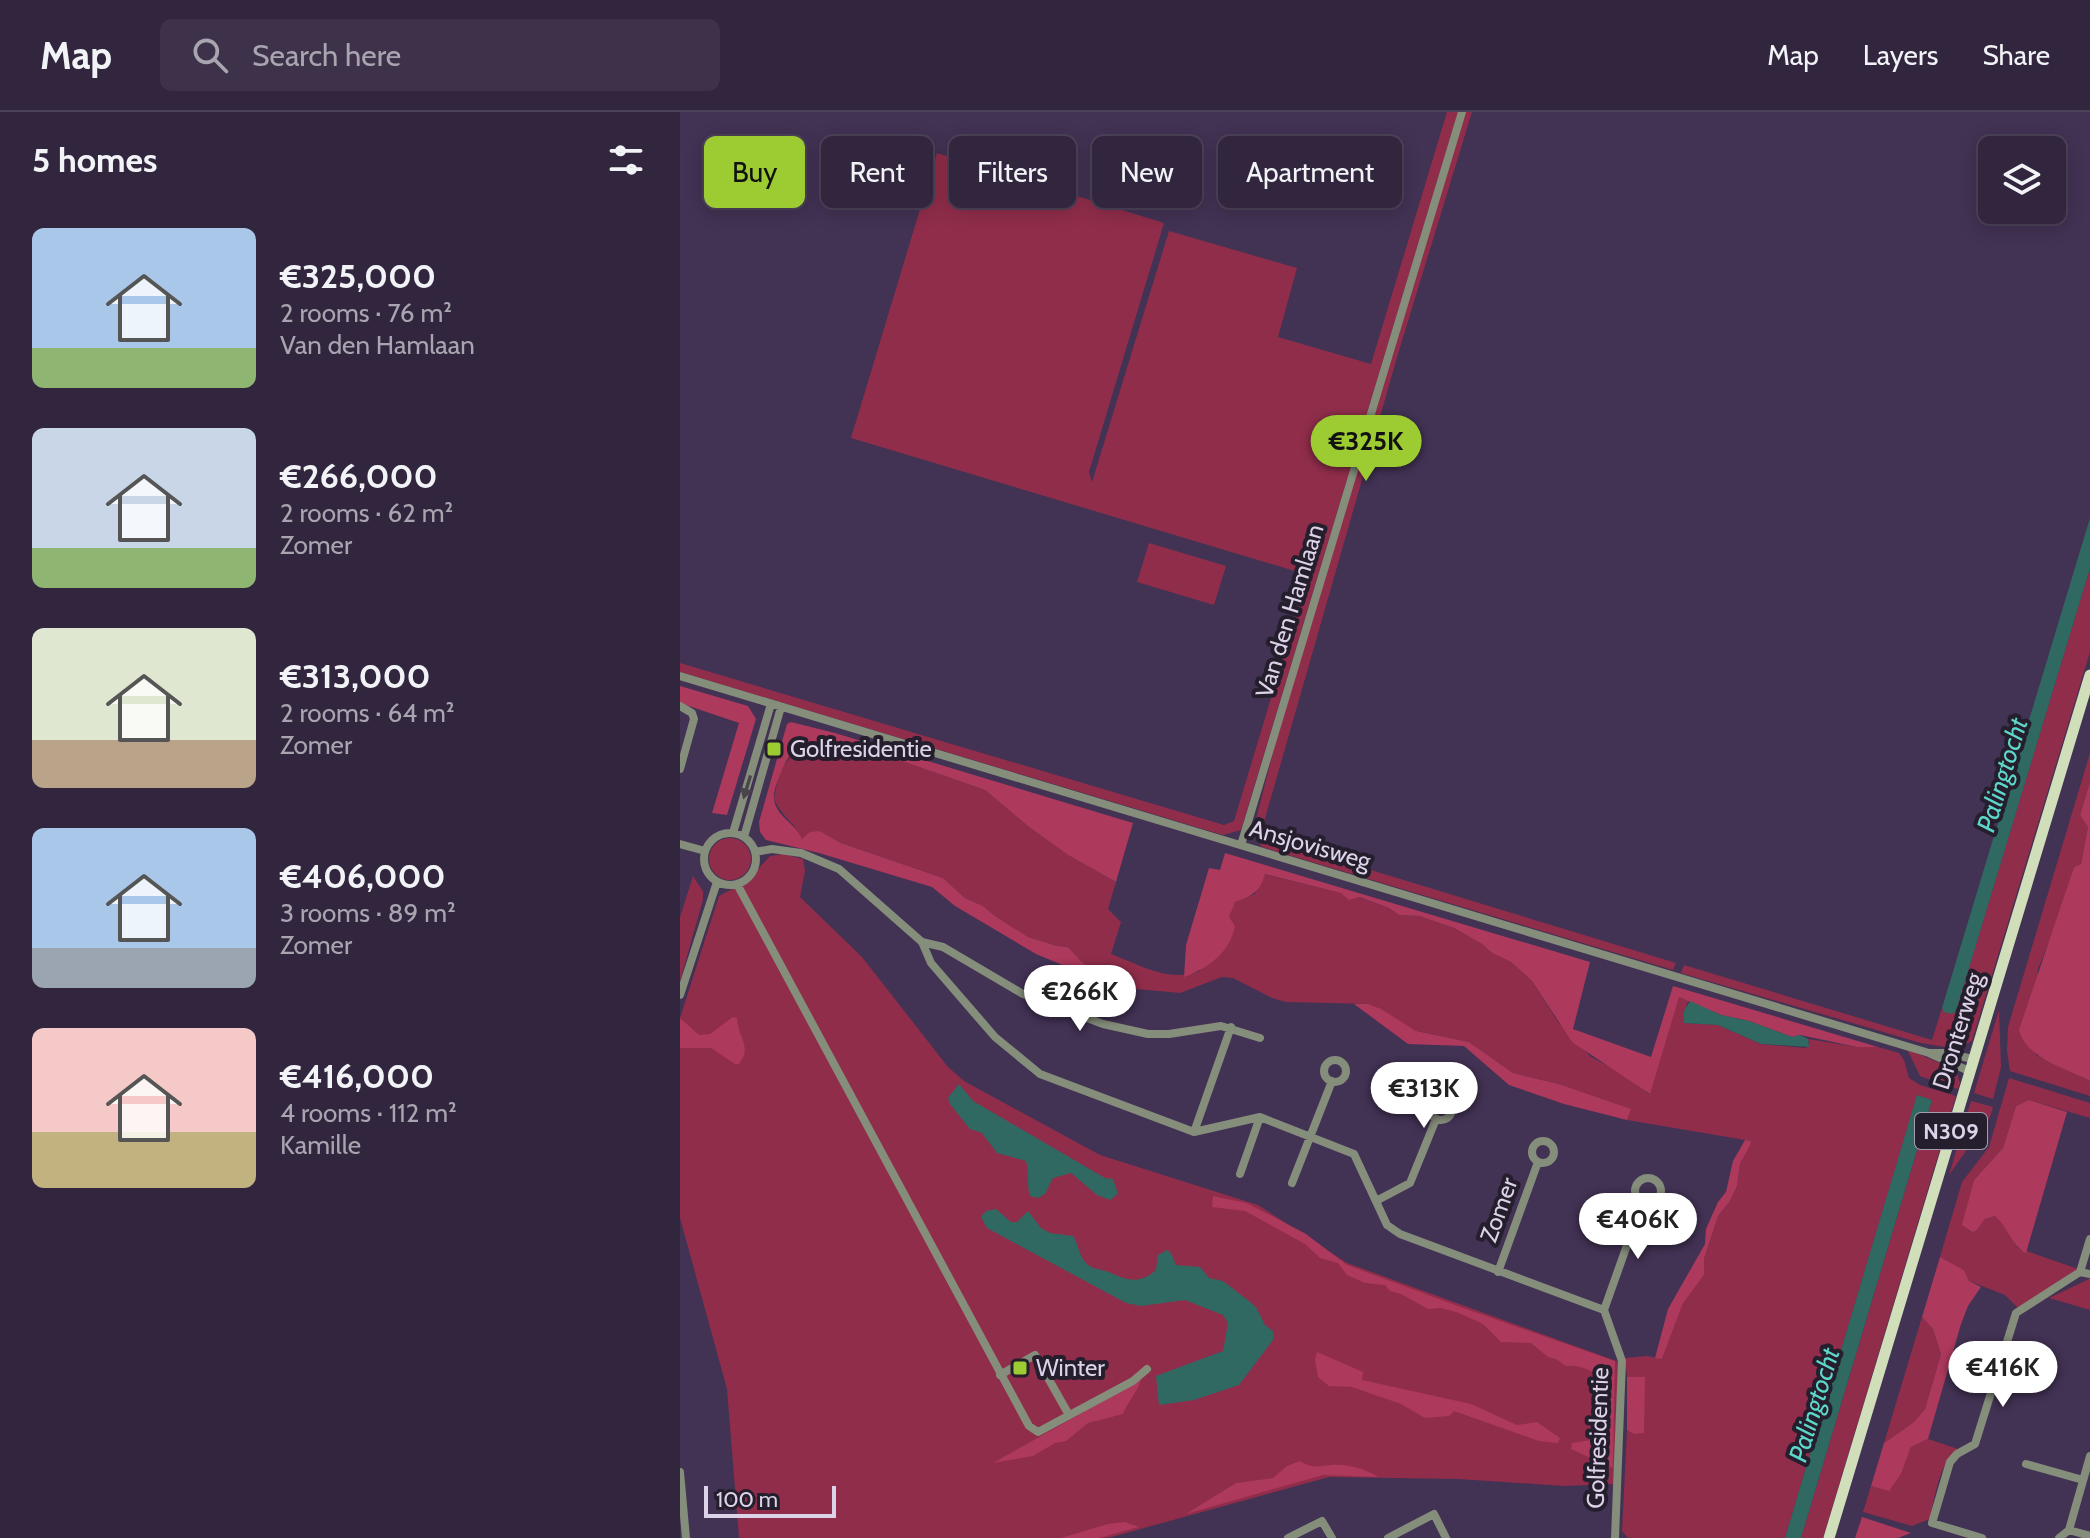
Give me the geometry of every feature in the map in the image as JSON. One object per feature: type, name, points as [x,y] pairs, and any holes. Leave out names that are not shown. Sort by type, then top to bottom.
[{"type":"main road","name":"Dronterweg","points":[[1829,1538],[2090,675]]},
{"type":"street","name":"Van den Hamlaan","points":[[1241,845],[1462,112]]},
{"type":"street","name":"Ansjovisweg","points":[[680,676],[1971,1065]]},
{"type":"street","points":[[733,833],[771,704]]},
{"type":"street","points":[[680,706],[692,713],[694,719],[680,769]]},
{"type":"street","points":[[744,837],[781,707]]},
{"type":"street","points":[[733,833],[744,837],[755,852],[752,872],[737,884],[717,882],[706,871],[705,851],[714,838],[733,833]]},
{"type":"street","points":[[680,844],[705,851]]},
{"type":"street","points":[[755,852],[772,849],[801,853],[839,869],[922,942],[931,963],[995,1037],[1040,1074],[1194,1132],[1260,1117],[1354,1154],[1387,1225],[1400,1234],[1604,1310],[1642,1203]]},
{"type":"street","points":[[680,995],[717,882]]},
{"type":"street","points":[[737,884],[1029,1426],[1038,1432],[1133,1381],[1147,1369]]},
{"type":"street","points":[[922,942],[943,947],[1023,994],[1103,1024],[1148,1034],[1221,1026],[1260,1038]]},
{"type":"street","points":[[1194,1132],[1231,1027]]},
{"type":"street","points":[[1292,1183],[1332,1081]]},
{"type":"street","points":[[1240,1174],[1260,1117]]},
{"type":"street","points":[[1376,1201],[1410,1183],[1436,1119]]},
{"type":"street","name":"Zomer","points":[[1498,1272],[1538,1162]]},
{"type":"street","points":[[1982,1538],[1932,1523],[1950,1462],[1957,1454],[1975,1444],[2016,1313],[2080,1272],[2090,1239]]},
{"type":"street","points":[[2080,1272],[2090,1274]]},
{"type":"street","name":"Golfresidentie","points":[[1604,1310],[1622,1361],[1615,1538]]},
{"type":"street","points":[[1000,1375],[1035,1355],[1069,1415]]},
{"type":"street","points":[[2000,1366],[2034,1377]]},
{"type":"street","points":[[2059,1538],[2069,1530],[2090,1456]]},
{"type":"street","points":[[2026,1464],[2083,1480]]},
{"type":"street","points":[[680,1472],[686,1538]]},
{"type":"street","points":[[1388,1538],[1434,1514],[1446,1538]]},
{"type":"street","points":[[1288,1538],[1322,1521],[1332,1538]]},
{"type":"street","points":[[2069,1530],[2090,1536]]},
{"type":"shaded area","points":[[1447,112],[1458,112],[1241,830],[1223,835],[680,672],[680,663],[1224,825],[1234,821],[1308,575],[851,438],[920,208],[933,208],[933,166],[937,153],[949,157],[949,208],[1076,208],[1076,196],[1092,201],[1092,208],[1115,208],[1164,223],[1089,472],[1092,482],[1169,231],[1297,268],[1278,337],[1371,364]]},
{"type":"shaded area","points":[[1465,112],[1472,112],[1398,354],[1262,829],[1266,838],[1676,963],[1673,970],[1262,847],[1253,831],[1276,741]]},
{"type":"shaded area","points":[[2090,518],[2090,568],[1956,1011],[1952,1014],[1944,1012],[1942,1008]]},
{"type":"shaded area","points":[[1149,543],[1226,566],[1214,605],[1137,582]]},
{"type":"shaded area","points":[[2090,568],[2090,652],[1972,1041],[1957,1049],[1921,1043],[1681,973],[1684,965],[1932,1040],[1942,1008],[1952,1014],[1956,1010]]},
{"type":"shaded area","points":[[680,686],[748,706],[756,719],[727,815],[712,813],[739,723],[680,703]]},
{"type":"shaded area","points":[[791,722],[1133,823],[1116,882],[1068,855],[985,790],[873,751],[822,741],[800,746],[790,755],[782,770],[774,795],[779,811],[802,839],[810,832],[820,831],[841,843],[943,878],[965,898],[983,906],[1028,937],[1068,947],[1115,987],[1036,954],[955,906],[932,887],[766,840],[760,832],[759,822],[787,724]]},
{"type":"shaded area","points":[[814,740],[873,751],[985,790],[1068,855],[1116,882],[1108,909],[1121,922],[1111,954],[1155,971],[1177,975],[1200,971],[1235,902],[1255,894],[1264,874],[1358,897],[1399,915],[1419,916],[1454,928],[1482,944],[1511,962],[1532,981],[1558,1022],[1591,1057],[1618,1071],[1649,1094],[1678,997],[1690,1001],[1684,1023],[1718,1025],[1761,1044],[1806,1048],[1808,1039],[1878,1047],[1899,1053],[1909,1078],[1920,1085],[1956,1096],[1823,1538],[1801,1538],[1932,1100],[1917,1096],[1785,1538],[1628,1538],[1622,1531],[1627,1430],[1634,1434],[1645,1377],[1627,1377],[1625,1358],[1647,1356],[1662,1359],[1683,1302],[1704,1275],[1704,1259],[1718,1216],[1737,1186],[1740,1164],[1751,1141],[1627,1120],[1630,1109],[1559,1084],[1513,1073],[1469,1042],[1416,1031],[1368,1004],[1286,1002],[1233,978],[1222,977],[1180,993],[1115,987],[1068,947],[1028,937],[983,906],[965,898],[943,878],[841,843],[820,831],[802,839],[774,799],[785,764]]},
{"type":"shaded area","points":[[2090,753],[2090,782],[2080,815],[2088,827],[2081,864],[2074,867],[2038,969],[2036,1055],[2090,1081],[2090,1096],[2010,1071],[2007,1051],[2008,1027]]},
{"type":"shaded area","points":[[2090,782],[2090,1081],[2038,1055],[2023,1040],[2019,1030],[2074,867],[2081,864],[2088,827],[2080,815]]},
{"type":"shaded area","points":[[730,838],[745,844],[751,859],[745,874],[730,880],[715,874],[709,859],[715,844]]},
{"type":"shaded area","points":[[1225,853],[1590,962],[1573,1029],[1651,1057],[1673,986],[1878,1047],[1857,1047],[1800,1035],[1792,1037],[1749,1021],[1721,1015],[1679,997],[1650,1094],[1572,1042],[1532,981],[1511,962],[1454,928],[1419,916],[1399,915],[1359,897],[1349,900],[1341,893],[1265,874],[1254,892],[1235,902],[1229,917],[1235,926],[1223,951],[1210,964],[1184,977],[1186,945],[1209,868],[1220,870]]},
{"type":"shaded area","points":[[783,854],[803,859],[805,871],[800,897],[862,957],[948,1067],[964,1081],[1100,1155],[1258,1205],[1347,1263],[1619,1362],[1617,1484],[1564,1486],[1458,1479],[1329,1477],[1108,1538],[739,1538],[727,1389],[680,1218],[680,1029],[683,1021],[680,1018],[719,896],[747,881],[770,856]]},
{"type":"shaded area","points":[[693,876],[703,891],[703,900],[680,981],[680,917]]},
{"type":"shaded area","points":[[1690,1001],[1721,1015],[1749,1021],[1792,1037],[1800,1035],[1808,1039],[1809,1047],[1761,1044],[1718,1025],[1684,1023],[1684,1011]]},
{"type":"shaded area","points":[[1354,1004],[1368,1004],[1381,1009],[1416,1031],[1469,1042],[1513,1073],[1559,1084],[1631,1109],[1627,1120],[1564,1104],[1509,1085],[1464,1046],[1408,1044]]},
{"type":"shaded area","points":[[1999,1010],[2001,1067],[1993,1099],[1974,1093]]},
{"type":"shaded area","points":[[733,1017],[737,1018],[745,1047],[739,1064],[711,1048],[680,1048],[680,1018],[699,1035],[710,1034]]},
{"type":"shaded area","points":[[1907,1049],[1956,1070],[1960,1083],[1958,1089],[1920,1076]]},
{"type":"shaded area","points":[[2009,1078],[2090,1103],[2090,1118],[2029,1100],[2016,1106],[2003,1148],[1974,1180],[1963,1225],[1971,1232],[1976,1231],[1985,1219],[1995,1216],[2018,1248],[2078,1269],[2018,1308],[2005,1295],[1969,1281],[1964,1270],[1940,1257],[1962,1182],[1989,1147]]},
{"type":"shaded area","points":[[959,1084],[973,1101],[1105,1178],[1113,1179],[1118,1194],[1110,1200],[1097,1195],[1071,1173],[1053,1178],[1045,1194],[1038,1198],[1030,1196],[1026,1161],[997,1153],[982,1133],[970,1129],[950,1104],[948,1098]]},
{"type":"shaded area","points":[[1917,1095],[1932,1100],[1801,1538],[1785,1538]]},
{"type":"shaded area","points":[[2029,1100],[2067,1112],[2026,1253],[1995,1216],[1985,1219],[1976,1231],[1972,1232],[1962,1225],[1974,1180],[2003,1148],[2016,1106]]},
{"type":"shaded area","points":[[1971,1101],[1993,1107],[1990,1117],[1949,1175]]},
{"type":"shaded area","points":[[1745,1140],[1751,1141],[1750,1145],[1740,1164],[1737,1186],[1718,1216],[1704,1259],[1704,1275],[1683,1303],[1662,1359],[1655,1358],[1668,1309],[1705,1244],[1706,1229],[1726,1192],[1733,1161]]},
{"type":"shaded area","points":[[1213,1196],[1246,1203],[1274,1217],[1306,1234],[1347,1265],[1615,1361],[1613,1468],[1571,1449],[1572,1443],[1597,1439],[1606,1434],[1609,1417],[1606,1380],[1582,1367],[1566,1366],[1531,1343],[1501,1342],[1483,1324],[1459,1313],[1441,1308],[1428,1309],[1390,1291],[1385,1285],[1365,1283],[1347,1275],[1338,1263],[1320,1258],[1305,1244],[1245,1211],[1212,1207]]},
{"type":"shaded area","points":[[996,1209],[1011,1222],[1017,1222],[1028,1211],[1041,1228],[1050,1233],[1073,1236],[1082,1258],[1089,1266],[1129,1279],[1139,1279],[1156,1270],[1158,1255],[1167,1250],[1176,1265],[1200,1267],[1209,1278],[1223,1281],[1249,1301],[1256,1307],[1265,1325],[1273,1331],[1273,1340],[1239,1385],[1194,1400],[1159,1405],[1156,1376],[1223,1351],[1228,1323],[1223,1315],[1185,1300],[1141,1306],[1126,1303],[987,1228],[981,1217],[986,1211]]},
{"type":"shaded area","points":[[1940,1257],[1964,1270],[1969,1281],[1981,1287],[1968,1306],[1961,1324],[1928,1439],[1911,1447],[1901,1474],[1889,1491],[1871,1486],[1884,1443],[1914,1422],[1925,1409],[1941,1354],[1933,1329],[1922,1317]]},
{"type":"shaded area","points":[[2090,1278],[2090,1310],[2049,1298],[2087,1280]]},
{"type":"shaded area","points":[[1922,1317],[1933,1329],[1941,1354],[1925,1409],[1914,1422],[1884,1443]]},
{"type":"shaded area","points":[[1317,1352],[1363,1372],[1362,1380],[1471,1404],[1517,1425],[1537,1422],[1560,1438],[1558,1443],[1539,1441],[1454,1411],[1449,1416],[1425,1418],[1401,1404],[1352,1387],[1329,1386],[1318,1377]]},
{"type":"shaded area","points":[[1627,1377],[1645,1377],[1644,1433],[1634,1434],[1627,1430]]},
{"type":"shaded area","points":[[1141,1380],[1123,1414],[1088,1423],[1066,1441],[1055,1443],[1033,1456],[993,1463]]},
{"type":"shaded area","points":[[1928,1439],[1958,1449],[1947,1462],[1940,1478],[1932,1518],[1912,1526],[1863,1512],[1871,1486],[1889,1490],[1901,1474],[1911,1447]]},
{"type":"shaded area","points":[[1300,1461],[1312,1466],[1350,1466],[1378,1477],[1323,1475],[1186,1514],[1236,1483],[1273,1478],[1287,1466]]},
{"type":"shaded area","points":[[1862,1517],[1911,1533],[1898,1538],[1855,1538]]},
{"type":"shaded area","points":[[1125,1522],[1139,1527],[1099,1538],[1061,1538],[1108,1524]]},
{"type":"place","name":"Golfresidentie","points":[[774,749]]},
{"type":"place","name":"Winter","points":[[1020,1368]]},
{"type":"water label","name":"Palingtocht","points":[[2002,775]]},
{"type":"water label","name":"Palingtocht","points":[[1814,1405]]}]
